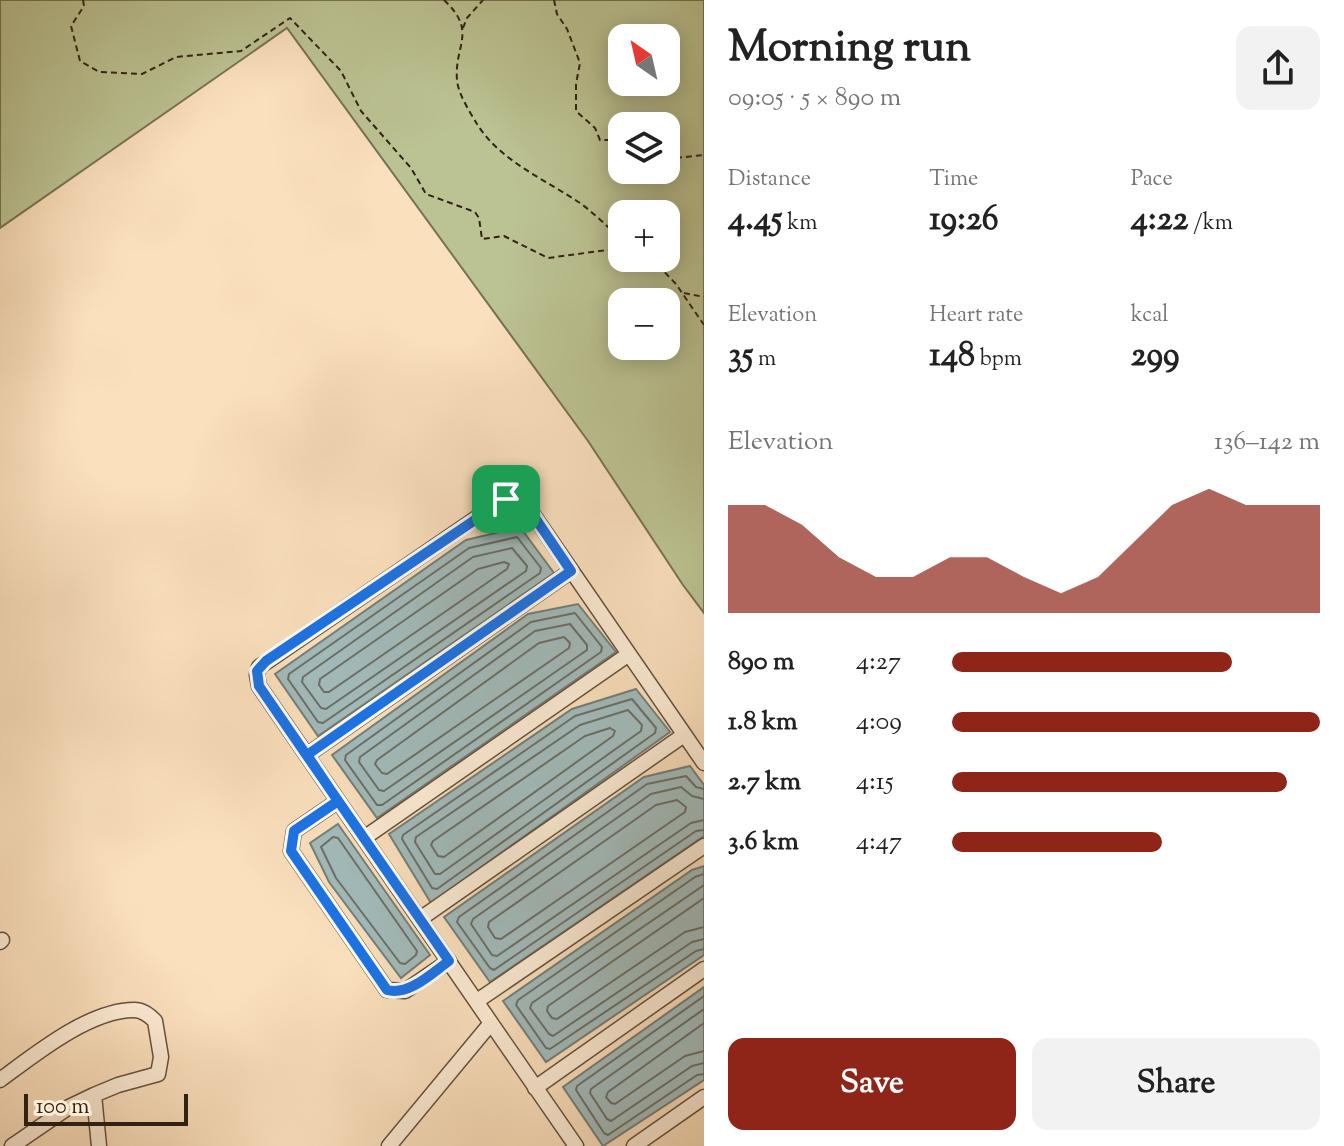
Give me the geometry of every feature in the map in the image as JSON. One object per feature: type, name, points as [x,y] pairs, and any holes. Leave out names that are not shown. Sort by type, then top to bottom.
[{"type":"lane","points":[[576,1146],[259,686],[257,671],[266,661],[506,499],[525,503],[704,763]]},
{"type":"lane","points":[[307,755],[571,571]]},
{"type":"lane","points":[[364,838],[629,654]]},
{"type":"lane","points":[[420,919],[684,735]]},
{"type":"lane","points":[[338,801],[294,831],[291,851],[387,990],[405,991],[449,961]]},
{"type":"lane","points":[[477,1001],[704,846]]},
{"type":"lane","points":[[535,1088],[704,969]]},
{"type":"lane","points":[[0,1080],[54,1042],[90,1022],[118,1012],[136,1010],[146,1013],[155,1021],[161,1057],[158,1074],[118,1085],[69,1107],[12,1146]]},
{"type":"lane","points":[[389,1146],[491,1023]]},
{"type":"lane","points":[[94,1095],[99,1146]]},
{"type":"lane","points":[[634,1146],[704,1097]]},
{"type":"path","points":[[83,0],[84,6],[71,26],[80,61],[99,72],[142,74],[176,57],[241,51],[290,18],[341,71],[361,111],[411,168],[426,194],[475,212],[482,239],[504,236],[548,258],[608,250]]},
{"type":"path","points":[[444,0],[457,12],[464,43],[458,61],[457,81],[478,126],[515,161],[579,203],[608,228]]},
{"type":"path","points":[[462,31],[467,18],[483,0]]},
{"type":"path","points":[[554,0],[559,19],[567,29],[580,63],[576,111],[595,128],[600,140],[608,140]]},
{"type":"path","points":[[680,158],[704,155]]},
{"type":"path","points":[[664,272],[683,293],[704,325]]},
{"type":"path","points":[[683,293],[704,297]]},
{"type":"green space","points":[[0,0],[704,0],[704,613],[588,441],[287,28],[0,228]]},
{"type":"water","points":[[520,527],[554,573],[318,736],[275,674],[466,540]]},
{"type":"water","points":[[578,604],[616,652],[377,818],[332,755],[528,614]]},
{"type":"water","points":[[636,689],[670,732],[431,903],[389,834],[572,709]]},
{"type":"water","points":[[690,766],[704,785],[704,836],[490,982],[444,917],[644,777]]},
{"type":"water","points":[[338,824],[430,955],[401,978],[329,882],[310,843]]},
{"type":"water","points":[[704,866],[704,955],[546,1062],[503,1001],[692,870]]},
{"type":"water","points":[[704,987],[704,1080],[603,1146],[563,1087]]},
{"type":"route","points":[[506,499],[266,661],[257,671],[259,686],[338,801],[449,961],[405,991],[394,992],[387,990],[291,851],[294,831],[338,801],[307,755],[571,571],[525,503],[506,499]]}]
